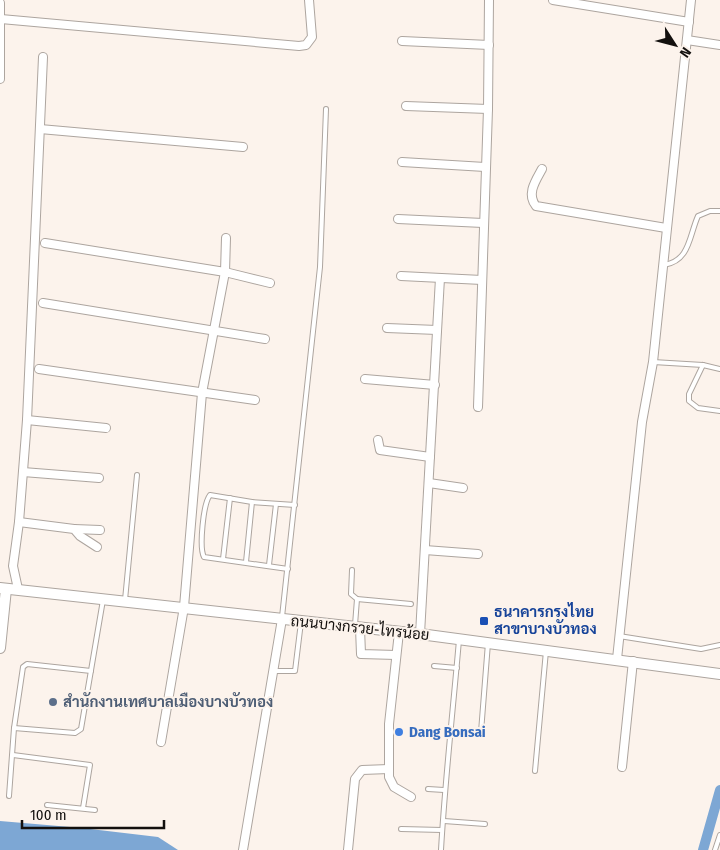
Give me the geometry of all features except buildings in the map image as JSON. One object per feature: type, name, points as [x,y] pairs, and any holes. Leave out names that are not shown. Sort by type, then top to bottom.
[{"type":"main road","name":"ถนนบางกรวย-ไทรน้อย","points":[[3,588],[420,634],[720,674]]},
{"type":"main road","points":[[0,648],[3,588]]},
{"type":"street","points":[[1,19],[299,46],[306,45],[312,37],[309,0]]},
{"type":"street","points":[[478,407],[488,109],[489,0]]},
{"type":"street","points":[[553,0],[689,22]]},
{"type":"street","points":[[617,659],[642,422],[653,362],[691,0]]},
{"type":"street","points":[[0,3],[0,79]]},
{"type":"street","points":[[687,40],[720,45]]},
{"type":"street","points":[[402,42],[489,45]]},
{"type":"street","points":[[18,589],[13,566],[19,522],[27,420],[43,57]]},
{"type":"street","points":[[406,106],[488,109]]},
{"type":"street","points":[[40,129],[243,147]]},
{"type":"street","points":[[402,162],[485,167]]},
{"type":"street","points":[[542,169],[532,192],[532,202],[536,206],[666,228]]},
{"type":"street","points":[[398,220],[483,223]]},
{"type":"street","points":[[161,742],[184,607],[202,393],[225,272],[226,238]]},
{"type":"street","points":[[45,243],[225,272],[270,283]]},
{"type":"street","points":[[401,276],[482,280]]},
{"type":"street","points":[[420,634],[440,278]]},
{"type":"street","points":[[43,303],[265,339]]},
{"type":"street","points":[[387,328],[438,330]]},
{"type":"street","points":[[39,369],[256,400]]},
{"type":"street","points":[[364,379],[434,385]]},
{"type":"street","points":[[27,420],[106,428]]},
{"type":"street","points":[[378,440],[380,450],[430,457]]},
{"type":"street","points":[[23,472],[98,478]]},
{"type":"street","points":[[429,483],[463,488]]},
{"type":"street","points":[[19,522],[74,529],[100,530]]},
{"type":"street","points":[[74,529],[80,536],[97,547]]},
{"type":"street","points":[[425,550],[478,554]]},
{"type":"street","points":[[243,850],[282,619]]},
{"type":"street","points":[[357,628],[361,654],[396,655]]},
{"type":"street","points":[[399,632],[389,724],[389,777],[394,787],[411,798]]},
{"type":"street","points":[[622,768],[632,661]]},
{"type":"street","points":[[348,850],[355,779],[362,770],[389,769]]},
{"type":"lane","points":[[282,619],[320,267],[326,109]]},
{"type":"lane","points":[[663,265],[672,264],[681,258],[688,246],[698,216],[710,211],[720,211]]},
{"type":"lane","points":[[653,362],[703,365],[720,369]]},
{"type":"lane","points":[[703,365],[689,394],[689,401],[698,408],[720,411]]},
{"type":"lane","points":[[124,602],[137,475]]},
{"type":"lane","points":[[288,569],[202,555],[203,521],[209,496],[295,505]]},
{"type":"lane","points":[[223,559],[230,498]]},
{"type":"lane","points":[[246,562],[252,502]]},
{"type":"lane","points":[[269,565],[276,504]]},
{"type":"lane","points":[[352,570],[351,594],[357,599],[411,604]]},
{"type":"lane","points":[[357,599],[357,628]]},
{"type":"lane","points":[[14,728],[78,733],[84,716],[103,600]]},
{"type":"lane","points":[[273,671],[295,671],[301,622]]},
{"type":"lane","points":[[620,636],[701,649],[720,645]]},
{"type":"lane","points":[[441,850],[444,821],[444,790],[459,640]]},
{"type":"lane","points":[[451,731],[478,734],[481,732],[488,643]]},
{"type":"lane","points":[[536,771],[546,651]]},
{"type":"lane","points":[[9,796],[14,728],[25,665],[91,671]]},
{"type":"lane","points":[[434,666],[457,668]]},
{"type":"lane","points":[[13,755],[90,764],[83,808]]},
{"type":"lane","points":[[428,789],[444,790]]},
{"type":"lane","points":[[47,806],[95,810]]},
{"type":"lane","points":[[444,821],[485,824]]},
{"type":"lane","points":[[401,829],[442,830]]},
{"type":"lane","points":[[715,850],[720,835]]},
{"type":"water","points":[[0,821],[158,837],[178,850],[0,850]]},
{"type":"waterway","points":[[703,850],[720,790]]},
{"type":"place","name":"ธนาคารกรุงไทย สาขาบางบัวทอง","points":[[484,621]]},
{"type":"place","name":"สำนักงานเทศบาลเมืองบางบัวทอง","points":[[53,702]]},
{"type":"place","name":"Dang Bonsai","points":[[399,732]]}]
